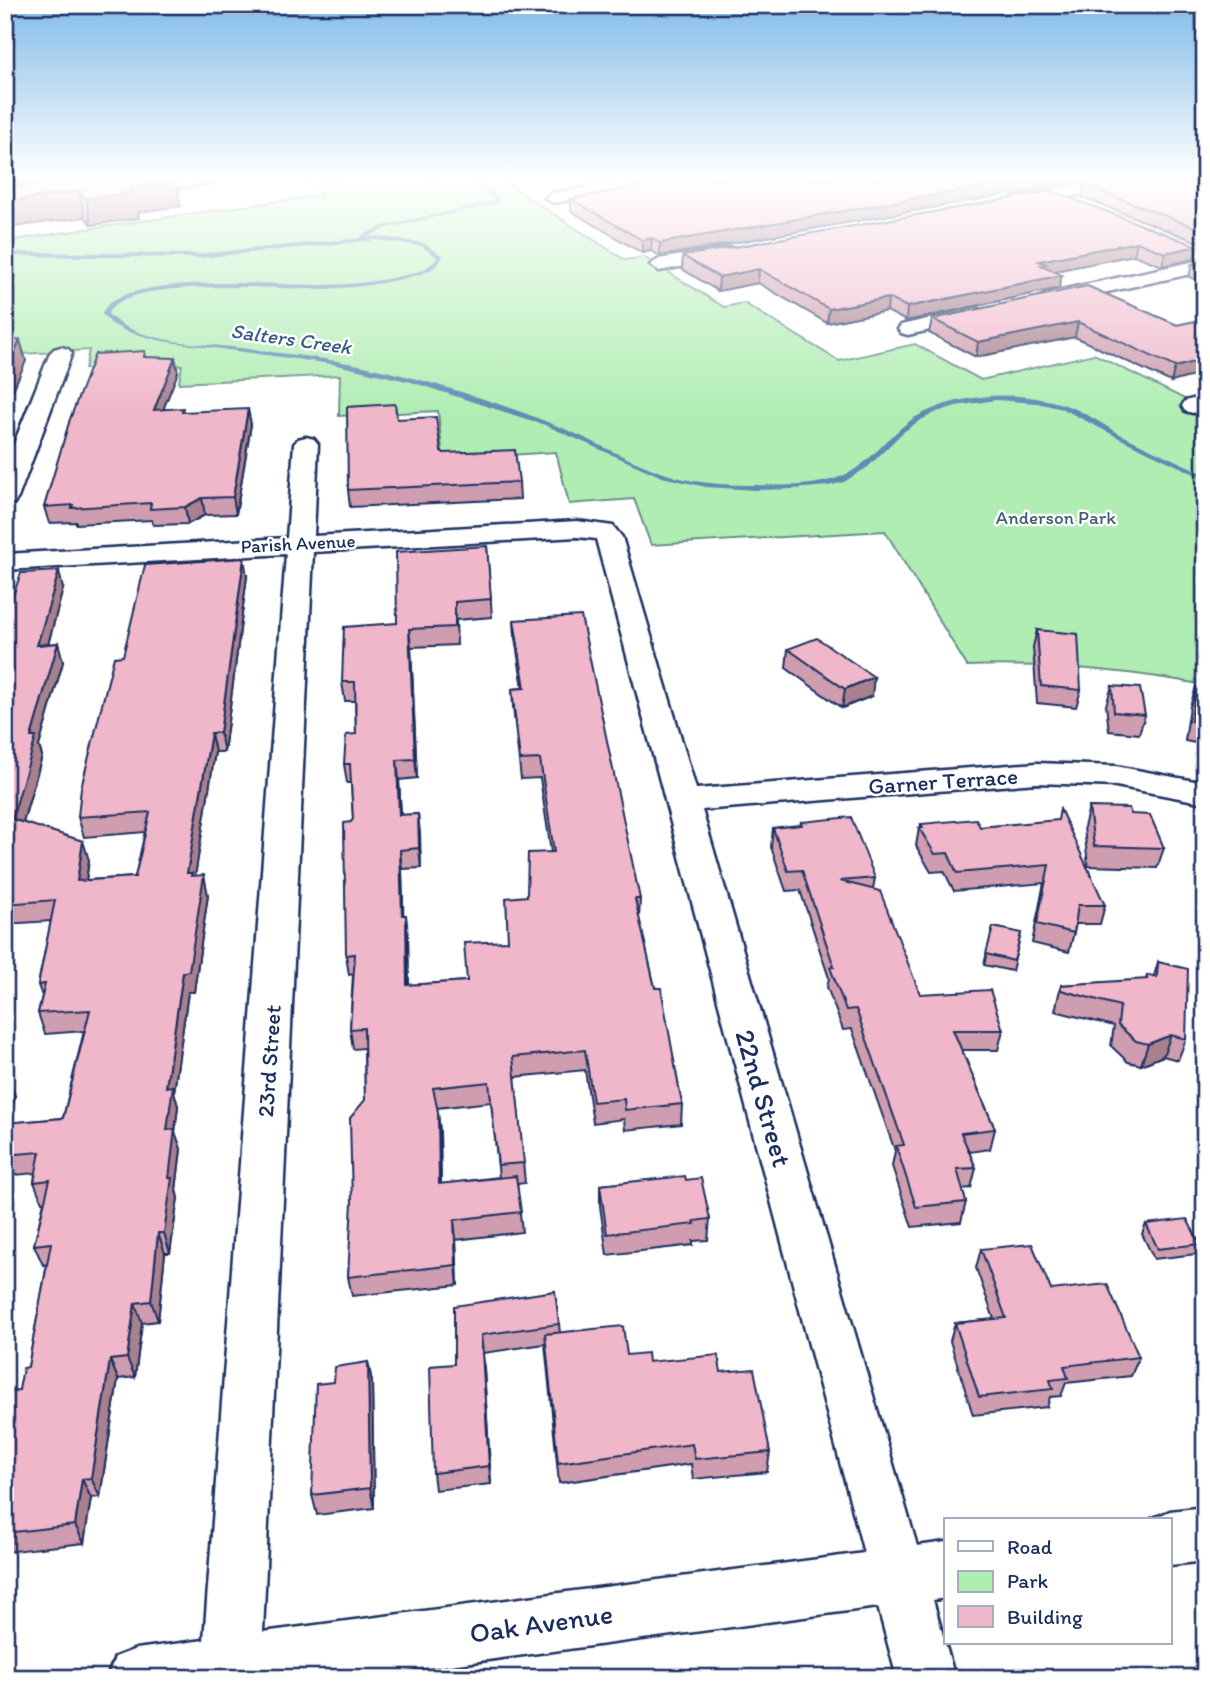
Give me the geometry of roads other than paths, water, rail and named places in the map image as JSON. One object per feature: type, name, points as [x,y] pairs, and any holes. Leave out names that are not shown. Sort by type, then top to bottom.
[{"type":"street","points":[[659,265],[706,257]]},
{"type":"street","points":[[1029,303],[1201,257]]},
{"type":"street","points":[[908,329],[988,311]]},
{"type":"street","points":[[5,498],[61,353]]},
{"type":"street","name":"23rd Street","points":[[231,1671],[306,444]]},
{"type":"street","name":"Parish Avenue","points":[[5,562],[301,543],[591,529]]},
{"type":"street","name":"22nd Street","points":[[591,529],[604,532],[609,537],[681,801],[922,1573],[926,1678]]},
{"type":"street","name":"Garner Terrace","points":[[681,801],[1037,774],[1116,776],[1205,793]]},
{"type":"street","points":[[1172,1538],[1205,1534]]},
{"type":"street","name":"Oak Avenue","points":[[136,1678],[231,1671],[922,1573]]},
{"type":"waterway","name":"Salters Creek","points":[[440,257],[436,264],[419,272],[381,282],[351,286],[202,285],[163,288],[122,299],[107,308],[105,314],[114,323],[128,330],[162,340],[332,362],[413,381],[547,424],[665,476],[706,485],[775,488],[812,486],[841,480],[865,465],[917,420],[954,404],[996,398],[1037,401],[1066,408],[1205,477]]},
{"type":"park label","name":"Anderson Park","points":[[1056,517]]}]
